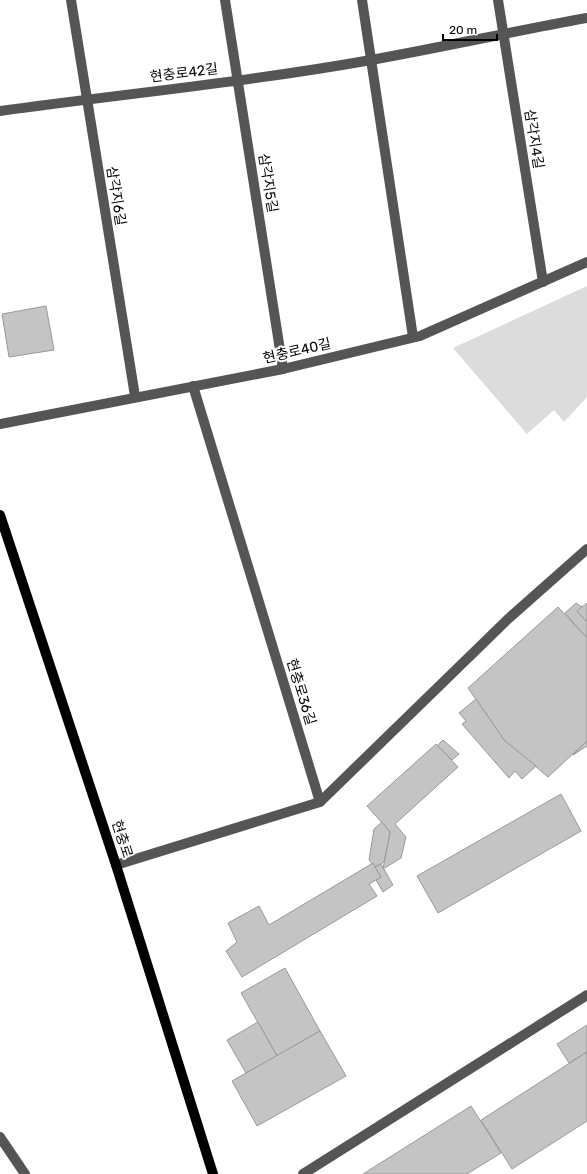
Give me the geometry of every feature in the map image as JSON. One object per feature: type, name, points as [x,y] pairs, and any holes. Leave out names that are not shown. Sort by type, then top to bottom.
[{"type":"main road","name":"현충로","points":[[0,515],[116,865],[213,1174]]},
{"type":"street","name":"삼각지6길","points":[[71,0],[135,396]]},
{"type":"street","name":"삼각지5길","points":[[225,0],[283,370]]},
{"type":"street","points":[[362,0],[413,337]]},
{"type":"street","name":"삼각지4길","points":[[498,0],[543,282]]},
{"type":"street","name":"현충로42길","points":[[0,111],[237,80],[371,60],[503,32],[587,18]]},
{"type":"street","name":"현충로40길","points":[[0,424],[135,396],[283,370],[413,337],[587,262]]},
{"type":"street","name":"현충로36길","points":[[193,386],[320,802]]},
{"type":"street","points":[[116,865],[320,802],[508,619],[587,549]]},
{"type":"street","points":[[303,1174],[587,995]]},
{"type":"street","points":[[0,1137],[25,1174]]},
{"type":"shaded area","points":[[587,286],[587,397],[564,422],[554,410],[527,434],[453,348]]},
{"type":"building","points":[[46,306],[54,350],[9,357],[2,314]]},
{"type":"building","points":[[576,603],[582,607],[577,611],[586,621],[587,620],[587,638],[565,613]]},
{"type":"building","points":[[587,603],[587,620],[586,621],[577,611]]},
{"type":"building","points":[[558,607],[587,638],[587,741],[548,777],[504,740],[468,688]]},
{"type":"building","points":[[476,699],[504,740],[536,766],[522,779],[515,771],[509,778],[462,724],[466,721],[459,713]]},
{"type":"building","points":[[443,740],[459,754],[452,760],[437,746]]},
{"type":"building","points":[[587,741],[587,746],[573,755]]},
{"type":"building","points":[[436,744],[458,767],[395,824],[406,837],[401,858],[383,869],[390,832],[367,806]]},
{"type":"building","points":[[561,794],[581,831],[438,913],[417,876]]},
{"type":"building","points":[[382,822],[390,832],[384,862],[375,867],[369,860],[374,829]]},
{"type":"building","points":[[373,863],[381,877],[369,884],[377,896],[242,977],[226,951],[237,942],[228,923],[259,906],[269,925]]},
{"type":"building","points":[[381,864],[393,885],[383,892],[376,880],[381,877],[375,867]]},
{"type":"building","points":[[285,968],[320,1031],[277,1056],[241,993]]},
{"type":"building","points":[[258,1022],[277,1056],[246,1073],[227,1040]]},
{"type":"building","points":[[587,1025],[587,1052],[569,1063],[557,1044]]},
{"type":"building","points":[[320,1031],[346,1076],[257,1126],[232,1081]]},
{"type":"building","points":[[587,1052],[587,1121],[512,1169],[481,1120]]},
{"type":"building","points":[[471,1106],[501,1153],[467,1174],[363,1174]]}]
